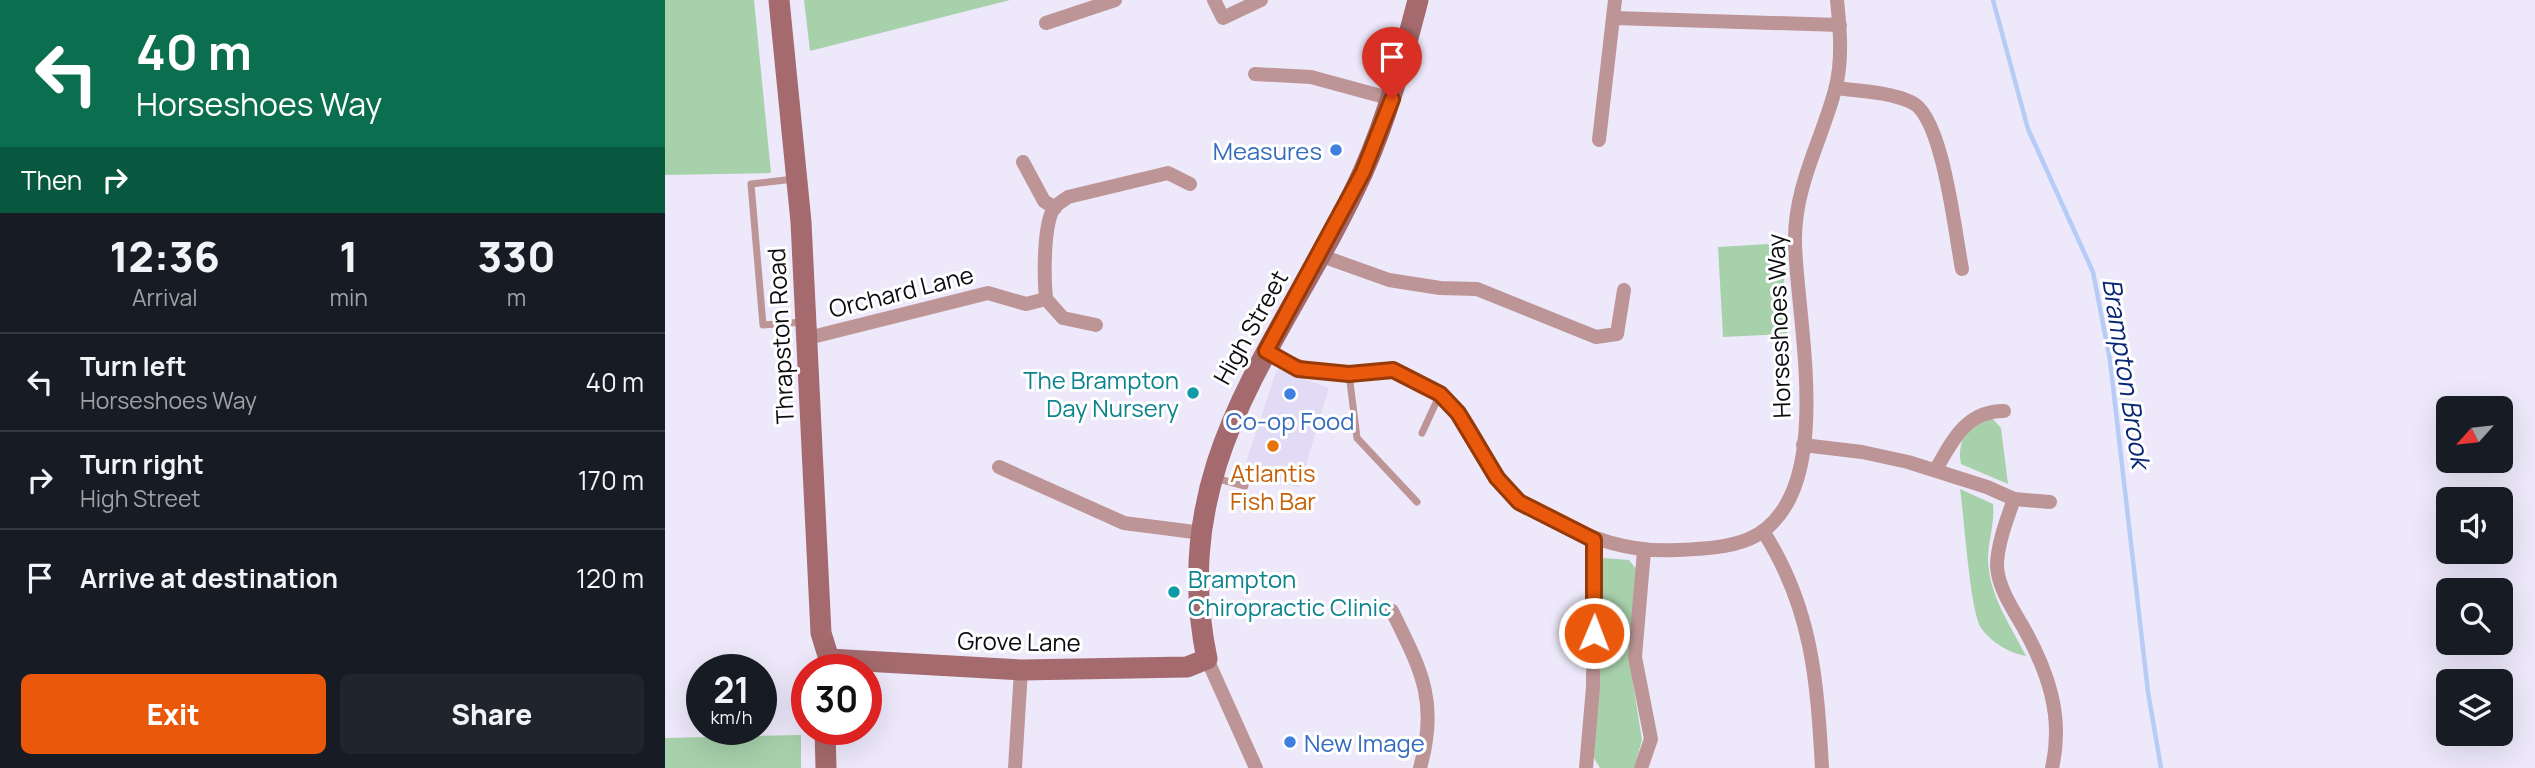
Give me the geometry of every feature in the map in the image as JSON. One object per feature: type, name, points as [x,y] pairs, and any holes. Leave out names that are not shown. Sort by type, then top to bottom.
[{"type":"street","name":"Thrapston Road","points":[[779,0],[798,179],[808,330],[821,633],[826,654]]},
{"type":"street","points":[[1046,23],[1115,0]]},
{"type":"street","points":[[1214,0],[1223,18],[1261,0]]},
{"type":"street","name":"High Street","points":[[1256,768],[1207,659],[1198,618],[1198,566],[1211,477],[1236,407],[1363,172],[1392,99],[1418,0]]},
{"type":"street","points":[[1599,140],[1615,0]]},
{"type":"street","name":"Horseshoes Way","points":[[1266,351],[1298,369],[1349,374],[1393,370],[1440,394],[1458,413],[1497,478],[1519,502],[1594,540],[1644,551],[1731,544],[1763,531],[1791,497],[1803,445],[1807,404],[1795,240],[1806,167],[1836,88],[1840,25],[1837,0]]},
{"type":"street","points":[[1614,18],[1840,25]]},
{"type":"street","points":[[1255,74],[1311,77],[1392,99]]},
{"type":"street","points":[[1836,88],[1913,102],[1925,113],[1933,128],[1941,159],[1962,269]]},
{"type":"street","points":[[1023,162],[1044,201],[1055,208]]},
{"type":"street","points":[[1096,325],[1063,318],[1046,299],[1044,280],[1049,223],[1055,208],[1068,197],[1168,173],[1191,184]]},
{"type":"street","points":[[1319,255],[1389,279],[1440,288],[1477,289],[1545,319],[1596,337],[1617,334],[1624,290]]},
{"type":"street","name":"Orchard Lane","points":[[808,330],[988,293],[1026,304],[1046,299]]},
{"type":"street","points":[[1936,469],[1957,432],[1973,418],[1990,411],[2004,411]]},
{"type":"street","points":[[1803,445],[1862,452],[1936,469],[2014,499],[2050,502]]},
{"type":"street","points":[[999,467],[1124,523],[1202,533]]},
{"type":"street","points":[[2014,499],[1997,566],[2002,589],[2041,660],[2052,693],[2057,723],[2052,768]]},
{"type":"street","points":[[1763,531],[1794,587],[1807,627],[1819,708],[1822,768]]},
{"type":"street","points":[[1586,768],[1593,687],[1594,540]]},
{"type":"street","points":[[1641,768],[1651,739],[1635,657],[1644,551]]},
{"type":"street","points":[[1392,611],[1426,688],[1430,734],[1420,768]]},
{"type":"street","name":"Grove Lane","points":[[882,666],[1021,670],[1187,667],[1207,659]]},
{"type":"street","points":[[1015,768],[1021,670]]},
{"type":"street","points":[[825,745],[826,768]]},
{"type":"lane","points":[[798,179],[751,184],[763,325],[808,330]]},
{"type":"lane","points":[[1349,374],[1357,438],[1417,502]]},
{"type":"lane","points":[[1422,433],[1440,394]]},
{"type":"lane","points":[[1211,477],[1245,486]]},
{"type":"shaded area","points":[[1277,369],[1329,388],[1299,488],[1244,468]]},
{"type":"green space","points":[[665,0],[754,0],[771,173],[665,175]]},
{"type":"green space","points":[[804,0],[1010,0],[810,51]]},
{"type":"green space","points":[[1782,243],[1787,334],[1723,337],[1718,247]]},
{"type":"green space","points":[[1992,418],[2001,428],[2008,484],[1961,464],[1961,448],[1966,435],[1977,425]]},
{"type":"green space","points":[[1960,489],[1993,504],[1988,552],[1989,572],[1996,598],[2026,656],[1996,643],[1981,628],[1977,618]]},
{"type":"green space","points":[[1604,558],[1629,560],[1636,569],[1629,658],[1642,740],[1634,768],[1600,768],[1594,758],[1598,562]]},
{"type":"green space","points":[[791,735],[791,745],[801,745],[801,768],[665,768],[665,738],[686,738],[686,745],[777,745],[777,736]]},
{"type":"waterway","name":"Brampton Brook","points":[[1993,0],[2028,129],[2093,272],[2110,360],[2148,692],[2161,768]]},
{"type":"place","name":"Measures","points":[[1336,150]]},
{"type":"place","name":"The Brampton Day Nursery","points":[[1193,393]]},
{"type":"place","name":"Co-op Food","points":[[1290,394]]},
{"type":"place","name":"Atlantis Fish Bar","points":[[1273,446]]},
{"type":"place","name":"Brampton Chiropractic Clinic","points":[[1174,592]]},
{"type":"place","name":"New Image","points":[[1290,742]]},
{"type":"route","points":[[1392,99],[1363,172],[1266,351],[1298,369],[1349,374],[1393,370],[1440,394],[1458,413],[1497,478],[1519,502],[1594,540],[1594,633]]}]
